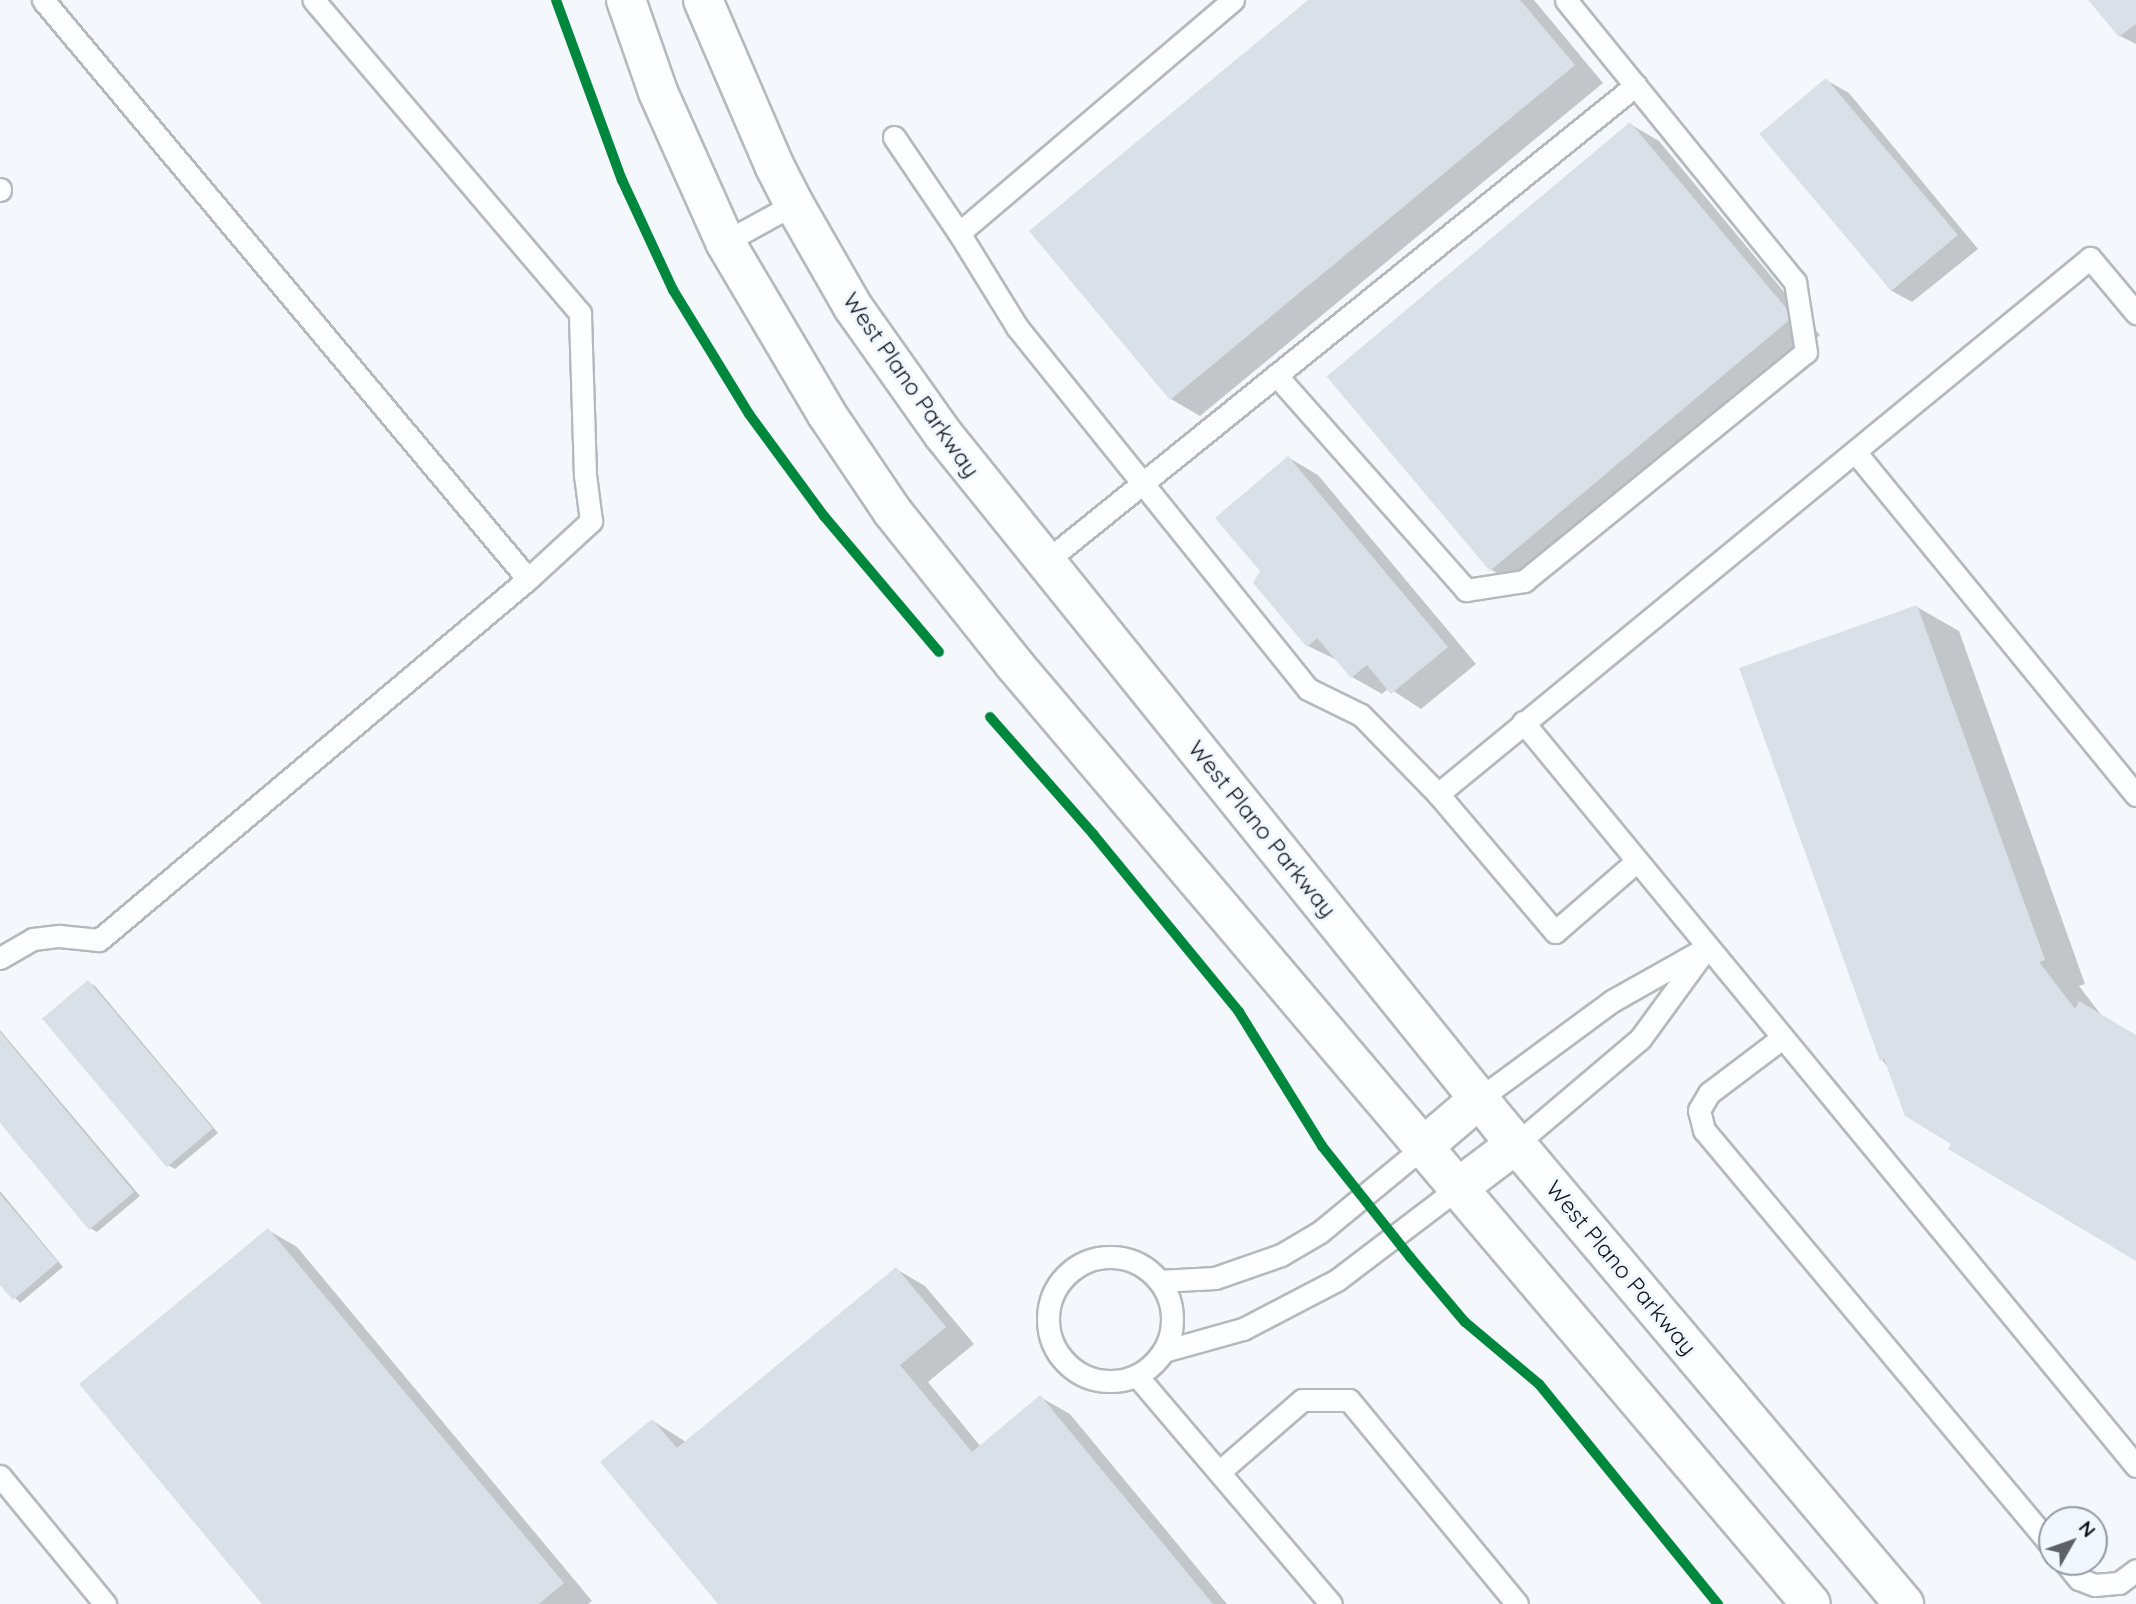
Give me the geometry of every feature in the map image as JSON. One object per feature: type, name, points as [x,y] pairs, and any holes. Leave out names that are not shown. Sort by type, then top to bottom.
[{"type":"main road","points":[[626,0],[658,92],[725,242],[826,413],[892,511],[1014,664],[1811,1604]]},
{"type":"main road","name":"West Plano Parkway","points":[[703,0],[774,165],[794,204],[853,307],[943,434],[1479,1099],[1904,1604]]},
{"type":"main road","points":[[1423,1147],[1479,1099]]},
{"type":"main road","points":[[1459,1187],[1516,1144]]},
{"type":"lane","points":[[43,0],[528,579]]},
{"type":"lane","points":[[0,958],[33,939],[59,936],[99,940],[528,579],[591,521],[585,475],[580,313],[314,0]]},
{"type":"lane","points":[[959,233],[1233,0]]},
{"type":"lane","points":[[1276,376],[1466,590],[1524,580],[1806,352],[1795,282],[1566,0]]},
{"type":"lane","points":[[1045,562],[1636,85]]},
{"type":"lane","points":[[894,137],[959,233],[1017,327],[1308,689],[1361,715],[1438,794],[1555,932],[1637,862]]},
{"type":"lane","points":[[725,242],[794,204]]},
{"type":"lane","points":[[1438,794],[2090,258],[2136,313]]},
{"type":"lane","points":[[1856,453],[2136,795]]},
{"type":"lane","points":[[1523,722],[2136,1466]]},
{"type":"lane","points":[[1479,1099],[1612,1001],[1707,947]]},
{"type":"lane","points":[[1516,1144],[1640,1039],[1707,947]]},
{"type":"lane","points":[[1782,1038],[1709,1093],[1699,1110],[1704,1130],[2038,1529]]},
{"type":"lane","points":[[1159,1281],[1215,1278],[1281,1255],[1321,1232],[1423,1147]]},
{"type":"lane","points":[[1164,1351],[1243,1329],[1337,1280],[1459,1187]]},
{"type":"lane","points":[[1111,1257],[1129,1260],[1146,1268],[1159,1281],[1168,1298],[1172,1316],[1171,1334],[1164,1351],[1152,1366],[1137,1376],[1103,1381],[1074,1370],[1054,1346],[1048,1312],[1052,1294],[1076,1267],[1093,1259],[1111,1257]]},
{"type":"lane","points":[[1137,1376],[1331,1604]]},
{"type":"lane","points":[[1219,1472],[1302,1399],[1349,1400],[1517,1604]]},
{"type":"lane","points":[[0,1476],[105,1604]]},
{"type":"lane","points":[[2077,1576],[2095,1585],[2119,1583],[2136,1570]]},
{"type":"building","points":[[1308,0],[1520,0],[1575,65],[1170,400],[1029,231]]},
{"type":"building","points":[[2088,0],[2136,0],[2136,24],[2119,37]]},
{"type":"building","points":[[1826,78],[1958,235],[1891,291],[1759,134]]},
{"type":"building","points":[[1630,122],[1793,317],[1490,571],[1327,377]]},
{"type":"building","points":[[1288,456],[1448,647],[1391,694],[1367,665],[1351,678],[1317,638],[1307,647],[1253,583],[1260,571],[1215,518]]},
{"type":"building","points":[[1917,605],[2045,960],[2039,962],[2075,1009],[2079,1001],[2136,1035],[2136,1261],[1948,1149],[1951,1144],[1905,1116],[1884,1059],[1880,1061],[1739,668]]},
{"type":"building","points":[[88,980],[213,1129],[167,1167],[42,1019]]},
{"type":"building","points":[[0,1032],[134,1192],[89,1230],[0,1123]]},
{"type":"building","points":[[0,1194],[58,1262],[13,1300],[0,1285]]},
{"type":"building","points":[[268,1228],[564,1583],[539,1604],[262,1604],[79,1384]]},
{"type":"building","points":[[896,1267],[946,1327],[900,1365],[972,1452],[1040,1395],[1213,1604],[718,1604],[600,1462],[652,1419],[677,1448]]},
{"type":"cycle path","points":[[556,0],[622,180],[673,290],[749,414],[824,516],[939,652]]},
{"type":"cycle path","points":[[990,717],[1093,834],[1239,1012],[1322,1146],[1410,1257],[1465,1322],[1539,1384],[1718,1604]]}]
